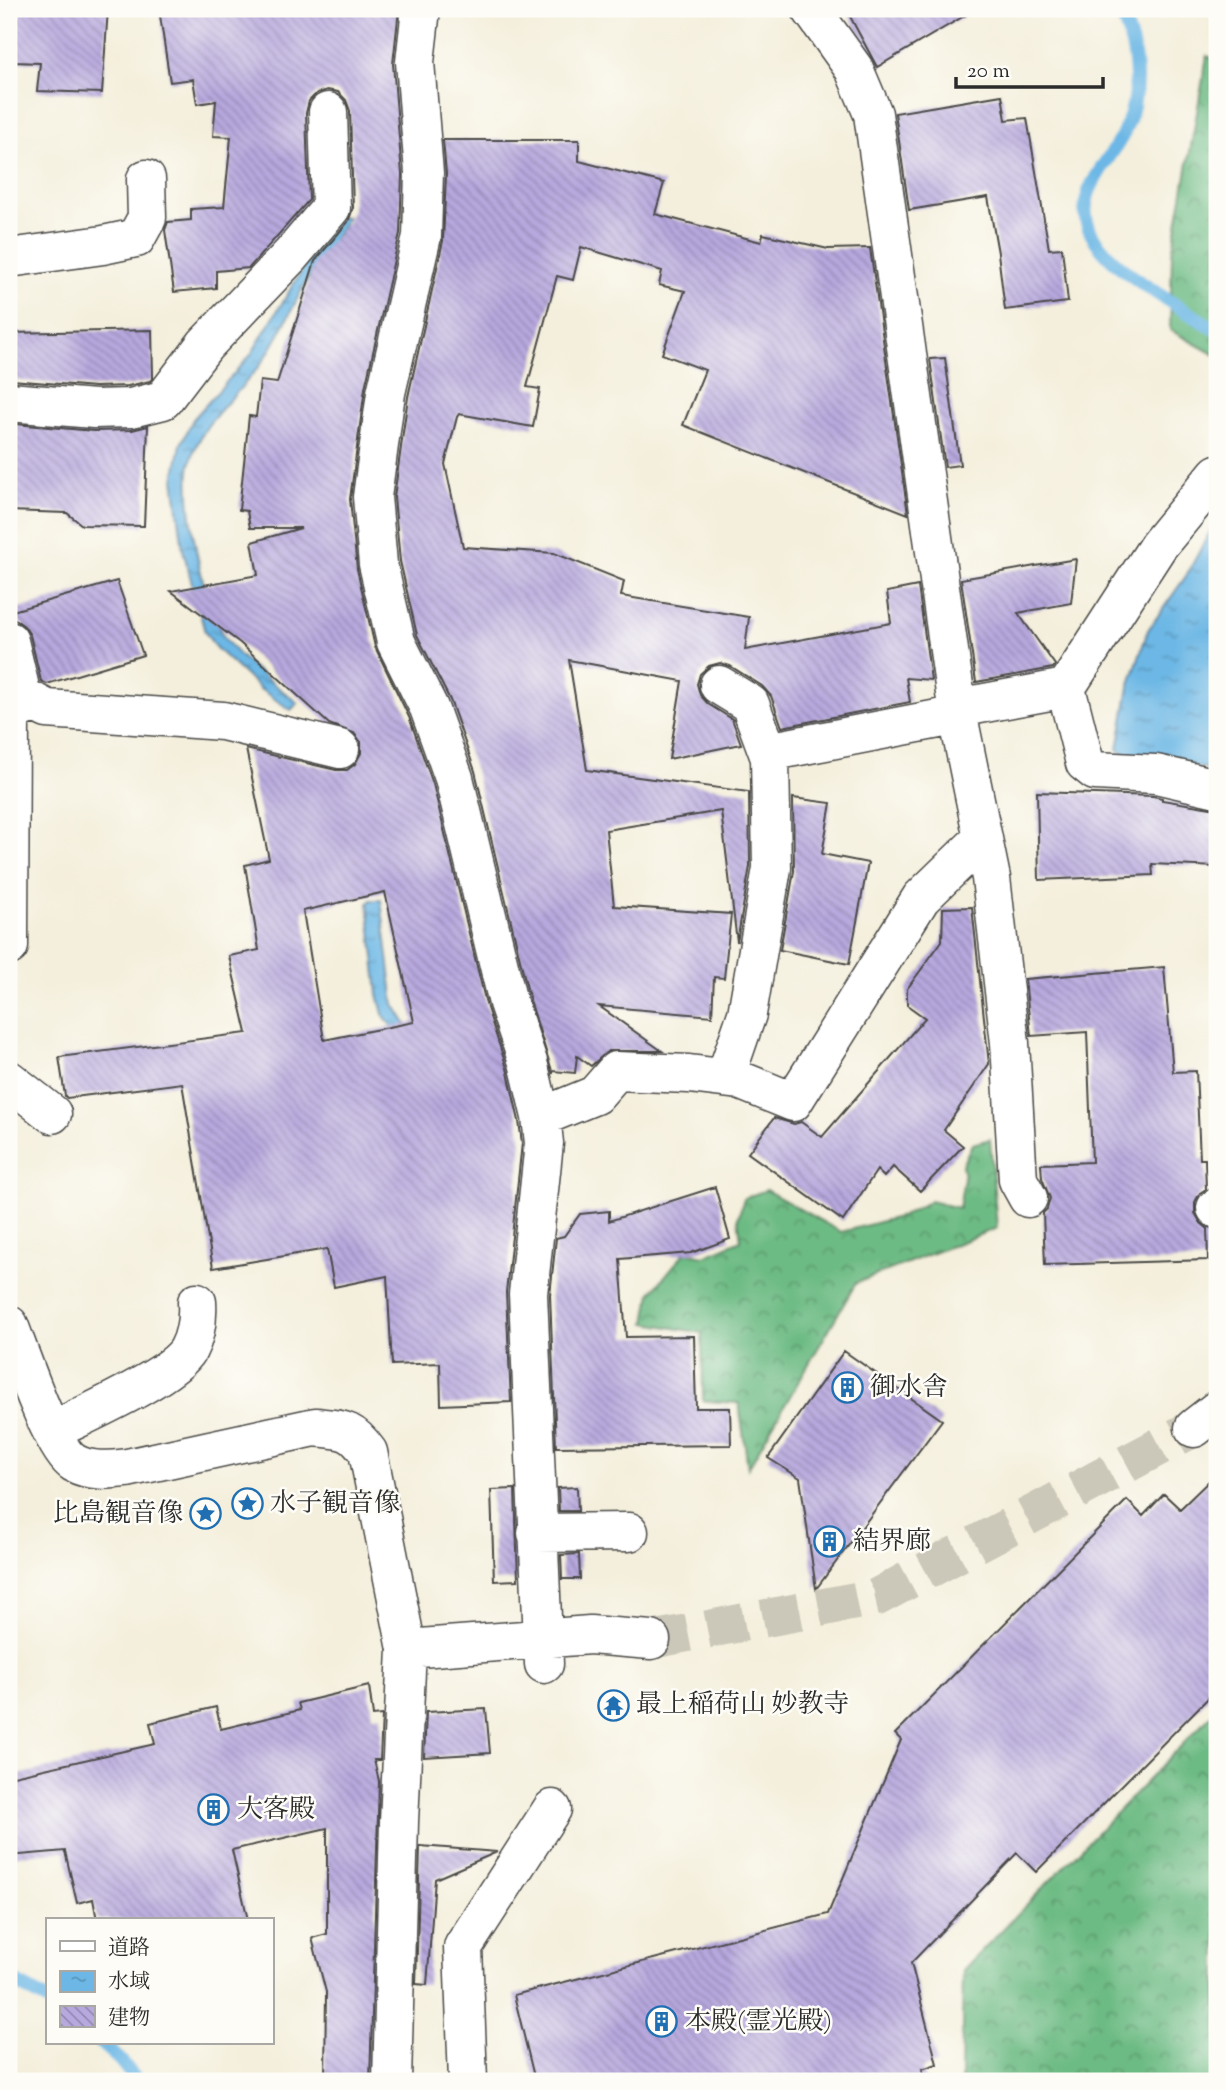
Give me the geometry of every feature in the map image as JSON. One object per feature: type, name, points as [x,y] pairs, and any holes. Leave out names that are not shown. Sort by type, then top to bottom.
[{"type":"street","points":[[421,9],[415,62],[425,173],[422,236],[386,393],[373,497],[378,564],[396,642],[429,708],[454,778],[508,1003],[528,1062],[541,1117],[544,1143],[527,1294],[543,1651]]},
{"type":"street","points":[[811,9],[854,69],[873,114],[958,711],[991,878],[1010,1043],[1018,1180],[1028,1198]]},
{"type":"street","points":[[9,402],[94,409],[131,408],[163,400],[205,345],[292,255],[331,208],[328,112]]},
{"type":"street","points":[[9,258],[136,238],[147,218],[146,180]]},
{"type":"street","points":[[768,752],[1066,688],[1158,546],[1217,474]]},
{"type":"street","points":[[9,641],[22,696],[47,709],[223,721],[340,749]]},
{"type":"street","points":[[719,685],[750,704],[770,758],[772,868],[747,1014],[725,1079]]},
{"type":"street","points":[[1066,688],[1085,763],[1095,772],[1156,775],[1217,788]]},
{"type":"street","points":[[9,946],[10,713],[34,702]]},
{"type":"street","points":[[541,1117],[595,1095],[616,1072],[739,1080],[793,1102],[921,898],[983,838]]},
{"type":"street","points":[[9,1053],[14,1085],[52,1114]]},
{"type":"street","points":[[52,1431],[163,1374],[187,1351],[198,1323],[197,1302]]},
{"type":"street","points":[[9,1325],[52,1431],[71,1462],[86,1468],[107,1471],[314,1427],[341,1430],[357,1436],[368,1452],[407,1649],[398,1822],[392,2081]]},
{"type":"street","points":[[537,1533],[629,1532]]},
{"type":"street","points":[[407,1649],[543,1651],[590,1635],[651,1640]]},
{"type":"street","points":[[468,2081],[463,1947],[552,1809]]},
{"type":"green space","points":[[1207,56],[1217,60],[1217,356],[1170,330],[1172,253]]},
{"type":"green space","points":[[990,1139],[997,1228],[856,1283],[748,1468],[739,1403],[703,1401],[702,1333],[646,1323],[651,1293],[685,1252],[704,1256],[741,1240],[738,1218],[744,1198],[766,1190],[841,1232],[902,1216],[930,1201],[959,1208],[964,1178],[962,1165],[972,1144]]},
{"type":"green space","points":[[1217,1709],[1217,2081],[961,2081],[963,1970]]},
{"type":"water","points":[[341,217],[347,217],[309,277],[269,351],[253,374],[211,422],[195,449],[190,465],[190,503],[197,555],[218,626],[242,658],[298,703],[291,710],[260,689],[216,648],[205,632],[183,550],[174,479],[181,444],[193,419],[250,356],[305,265]]},
{"type":"water","points":[[1217,519],[1217,770],[1127,757],[1118,749],[1129,687],[1148,630],[1186,576]]},
{"type":"water","points":[[371,900],[381,900],[394,1004],[415,1039],[404,1044],[383,1014],[378,994],[368,903]]},
{"type":"building","points":[[17,9],[108,9],[102,93],[37,91],[40,63],[14,62]]},
{"type":"building","points":[[159,9],[399,9],[393,64],[402,174],[400,233],[365,388],[350,499],[357,569],[375,647],[409,717],[433,784],[487,1008],[507,1068],[519,1121],[522,1143],[506,1292],[511,1402],[441,1405],[440,1363],[392,1365],[387,1276],[334,1287],[327,1249],[213,1268],[182,1083],[67,1098],[65,1096],[59,1057],[247,1033],[229,956],[259,950],[245,865],[269,859],[246,749],[336,770],[347,770],[355,764],[361,753],[361,742],[354,733],[329,724],[240,643],[171,591],[258,575],[252,542],[301,528],[250,528],[247,511],[239,510],[249,416],[256,417],[260,381],[277,383],[315,261],[348,222],[353,208],[350,111],[346,100],[338,92],[327,90],[317,93],[309,101],[306,113],[309,200],[249,268],[216,271],[216,288],[174,292],[165,230],[168,222],[191,220],[191,209],[224,207],[231,137],[213,136],[216,101],[197,104],[193,79],[170,82]],"holes":[[[385,892],[414,1022],[324,1040],[303,911]]]},
{"type":"building","points":[[846,9],[976,9],[877,67]]},
{"type":"building","points":[[1002,95],[1006,120],[1027,118],[1049,249],[1062,248],[1068,302],[1005,310],[988,197],[909,210],[895,113]]},
{"type":"building","points":[[443,140],[579,140],[579,161],[664,183],[655,214],[761,242],[763,234],[828,249],[870,248],[908,514],[683,425],[705,370],[662,354],[685,291],[659,285],[662,271],[581,247],[573,280],[557,276],[527,387],[540,389],[533,427],[459,414],[457,417],[445,464],[463,547],[554,553],[624,581],[621,596],[749,617],[745,650],[891,623],[887,592],[918,586],[931,680],[906,678],[910,702],[782,727],[771,696],[762,686],[730,666],[720,663],[709,666],[700,674],[697,684],[700,695],[708,704],[732,719],[741,744],[669,759],[682,681],[569,660],[587,770],[749,792],[750,866],[737,942],[721,811],[606,830],[614,906],[731,914],[724,978],[714,977],[712,1016],[599,1006],[662,1051],[608,1051],[591,1066],[577,1056],[575,1073],[553,1071],[553,1074],[529,997],[475,771],[450,700],[417,635],[400,561],[394,497],[408,397],[443,241],[446,174]]},
{"type":"building","points":[[152,330],[153,378],[150,381],[128,386],[95,387],[12,380],[9,333]]},
{"type":"building","points":[[945,358],[960,465],[945,467],[930,359]]},
{"type":"building","points":[[15,424],[94,431],[132,430],[148,426],[144,526],[82,525],[67,513],[9,511],[9,432],[15,432]]},
{"type":"building","points":[[1076,559],[1071,603],[1018,613],[1055,665],[1053,668],[976,682],[961,579]]},
{"type":"building","points":[[117,581],[143,655],[47,684],[41,681],[30,635],[16,620],[9,620],[9,612]]},
{"type":"building","points":[[1037,792],[1153,796],[1162,800],[1217,809],[1217,867],[1152,864],[1153,875],[1039,880]]},
{"type":"building","points":[[793,798],[831,803],[822,854],[868,863],[849,964],[780,950],[794,871]]},
{"type":"building","points":[[972,907],[989,1064],[944,1130],[963,1146],[920,1191],[893,1167],[884,1177],[877,1170],[843,1221],[748,1153],[774,1118],[794,1124],[801,1122],[822,1137],[925,1018],[907,1005],[907,989],[942,941],[943,908]]},
{"type":"building","points":[[1164,967],[1173,1072],[1196,1071],[1200,1159],[1205,1159],[1206,1189],[1195,1202],[1195,1213],[1207,1228],[1208,1260],[1045,1265],[1043,1213],[1050,1198],[1042,1178],[1041,1164],[1092,1162],[1087,1032],[1031,1036],[1025,979]]},
{"type":"building","points":[[715,1187],[730,1239],[691,1253],[620,1259],[626,1337],[694,1336],[696,1408],[730,1408],[731,1445],[556,1447],[550,1295],[556,1238],[564,1236],[580,1214],[609,1211],[609,1221]]},
{"type":"building","points":[[844,1351],[942,1420],[816,1589],[800,1478],[768,1458]]},
{"type":"building","points":[[1217,1473],[1217,1689],[1036,1872],[1017,1853],[911,1963],[937,2064],[922,2069],[925,2081],[535,2081],[514,1995],[828,1914],[901,1740],[895,1734],[1127,1500],[1143,1516],[1164,1494],[1180,1509]]},
{"type":"building","points":[[577,1487],[578,1511],[559,1511],[558,1488]]},
{"type":"building","points":[[515,1489],[518,1580],[494,1581],[491,1490]]},
{"type":"building","points":[[579,1554],[580,1579],[562,1579],[561,1555]]},
{"type":"building","name":"大客殿","points":[[369,1686],[373,1716],[382,1715],[380,1760],[374,1760],[379,1781],[370,2081],[325,2081],[326,1992],[312,1938],[327,1934],[327,1828],[232,1850],[248,1918],[97,1918],[93,1899],[77,1903],[65,1851],[9,1856],[9,1777],[155,1744],[150,1723],[216,1707],[221,1729],[300,1710],[298,1703]]},
{"type":"building","points":[[486,1709],[490,1753],[424,1757],[426,1712]]},
{"type":"building","points":[[420,1846],[497,1852],[435,1879],[427,1985],[416,1984]]},
{"type":"waterway","points":[[1119,9],[1134,55],[1134,101],[1124,132],[1089,192],[1086,219],[1091,233],[1101,247],[1130,275],[1217,330]]},
{"type":"waterway","points":[[9,1979],[46,1999]]},
{"type":"waterway","points":[[102,2044],[137,2081]]},
{"type":"tunnel","points":[[651,1640],[877,1597],[1194,1428]]},
{"type":"place","name":"御水舎","points":[[847,1388]]},
{"type":"place","name":"水子観音像","points":[[247,1504]]},
{"type":"place","name":"比島観音像","points":[[206,1514]]},
{"type":"place","name":"結界廊","points":[[830,1542]]},
{"type":"place","name":"最上稲荷山 妙教寺","points":[[613,1705]]},
{"type":"place","name":"大客殿","points":[[214,1810]]},
{"type":"place","name":"本殿(霊光殿)","points":[[662,2022]]}]
